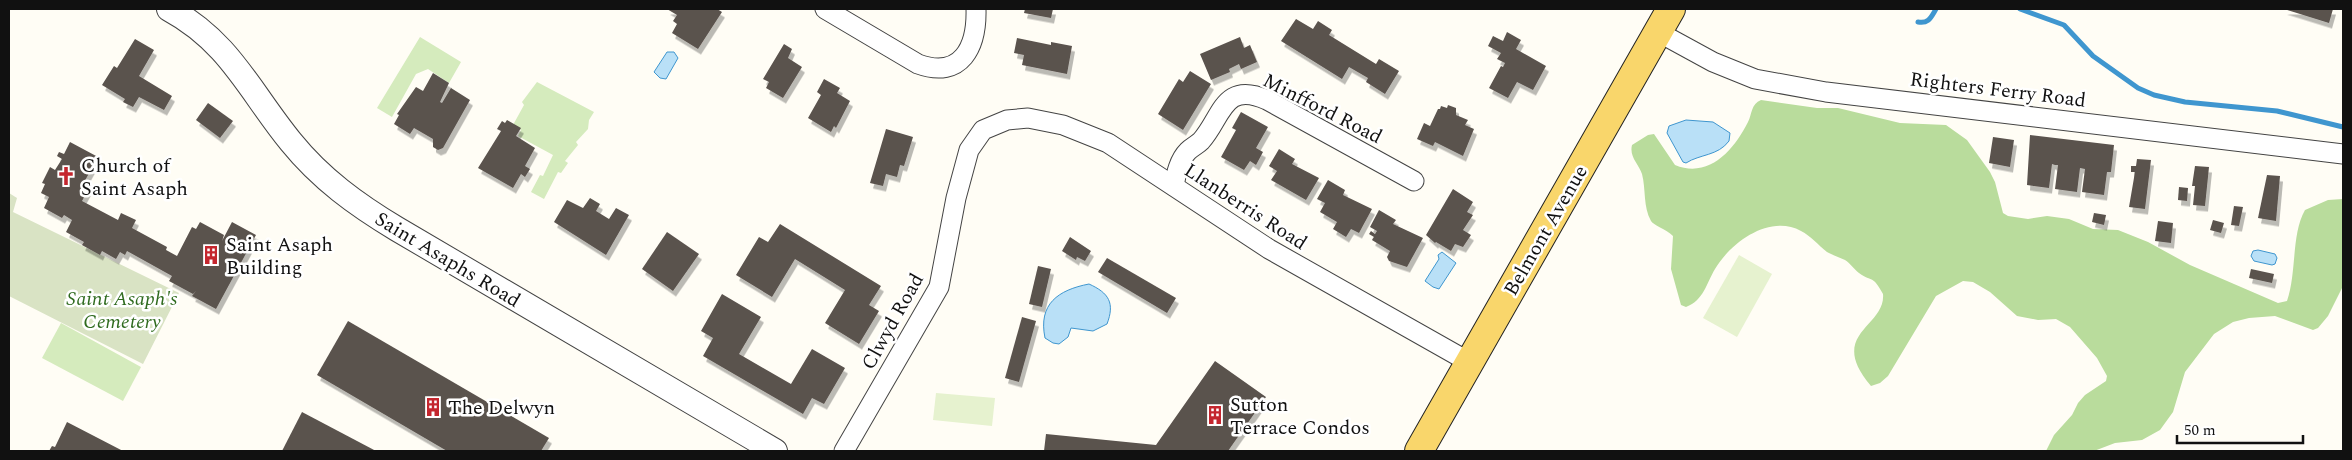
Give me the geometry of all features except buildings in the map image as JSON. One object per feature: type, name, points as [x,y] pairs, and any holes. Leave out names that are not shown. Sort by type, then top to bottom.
[{"type":"main road","name":"Belmont Avenue","points":[[1419,451],[1665,20]]},
{"type":"street","name":"Saint Asaphs Road","points":[[169,9],[191,24],[223,51],[252,86],[290,141],[310,164],[346,196],[405,234],[775,451]]},
{"type":"street","points":[[825,9],[918,64],[933,68],[957,63],[968,53],[973,45],[976,30],[976,9]]},
{"type":"street","name":"Righters Ferry Road","points":[[1665,20],[1713,62],[1772,83],[1826,92],[2343,154]]},
{"type":"street","name":"Minfford Road","points":[[1174,186],[1178,168],[1183,159],[1188,151],[1201,142],[1226,102],[1235,97],[1250,94],[1266,100],[1414,181]]},
{"type":"street","name":"Llanberris Road","points":[[991,126],[1007,120],[1028,118],[1079,130],[1108,143],[1269,249],[1469,362]]},
{"type":"street","name":"Clwyd Road","points":[[844,451],[939,287],[964,163],[977,136],[991,126]]},
{"type":"green space","points":[[420,37],[461,62],[449,83],[428,69],[416,74],[392,117],[377,108]]},
{"type":"green space","points":[[537,82],[594,112],[589,120],[588,129],[576,142],[578,145],[565,161],[568,163],[561,173],[558,172],[544,199],[531,192],[540,175],[543,176],[553,155],[518,136],[521,130],[513,125],[524,105],[522,102]]},
{"type":"green space","points":[[1761,100],[1817,108],[1838,108],[1900,123],[1946,125],[1967,140],[1990,172],[1995,182],[2003,213],[2008,216],[2028,219],[2047,216],[2069,219],[2093,229],[2118,230],[2148,242],[2190,265],[2278,303],[2287,301],[2298,231],[2305,210],[2328,200],[2343,199],[2343,286],[2328,316],[2318,328],[2313,330],[2275,316],[2249,318],[2233,322],[2214,334],[2185,372],[2173,412],[2160,430],[2142,440],[2115,443],[2094,451],[2046,451],[2054,435],[2072,415],[2078,403],[2085,395],[2106,381],[2107,376],[2097,358],[2070,327],[2056,319],[2038,320],[2017,316],[1990,292],[1973,282],[1963,281],[1936,296],[1888,376],[1880,383],[1871,386],[1859,368],[1854,354],[1856,342],[1861,332],[1882,305],[1883,294],[1874,281],[1859,273],[1845,260],[1827,252],[1801,231],[1777,226],[1764,228],[1752,233],[1731,249],[1722,259],[1701,296],[1686,307],[1681,305],[1671,269],[1673,236],[1652,223],[1648,216],[1642,174],[1633,157],[1632,145],[1648,135],[1654,134],[1675,165],[1699,168],[1709,165],[1728,152],[1748,122],[1754,107]]},
{"type":"green space","name":"Saint Asaph's Cemetery","points":[[9,193],[17,198],[13,212],[179,293],[143,364],[9,296]]},
{"type":"green space","points":[[1739,255],[1772,274],[1737,337],[1703,318]]},
{"type":"green space","points":[[61,323],[141,367],[123,401],[42,358]]},
{"type":"green space","points":[[936,393],[995,398],[992,426],[933,420]]},
{"type":"water","points":[[667,52],[674,52],[678,58],[666,79],[660,78],[654,72]]},
{"type":"water","points":[[1686,120],[1713,122],[1730,133],[1729,141],[1720,150],[1686,163],[1683,162],[1667,133],[1669,126]]},
{"type":"water","points":[[2258,250],[2275,254],[2277,258],[2275,264],[2254,261],[2251,256],[2253,251]]},
{"type":"water","points":[[1442,252],[1456,263],[1439,289],[1425,281],[1439,259],[1438,255]]},
{"type":"water","points":[[1089,284],[1106,295],[1110,304],[1107,324],[1093,331],[1071,328],[1068,337],[1059,344],[1045,338],[1045,316],[1053,300],[1068,290]]},
{"type":"waterway","points":[[1918,22],[1927,21],[1936,9]]},
{"type":"waterway","points":[[2020,9],[2064,25],[2093,56],[2138,88],[2154,95],[2185,102],[2277,111],[2343,127]]},
{"type":"place","name":"Church of Saint Asaph","points":[[66,176]]},
{"type":"place","name":"Saint Asaph Building","points":[[211,255]]},
{"type":"place","name":"The Delwyn","points":[[433,407]]},
{"type":"place","name":"Sutton Terrace Condos","points":[[1215,415]]}]
